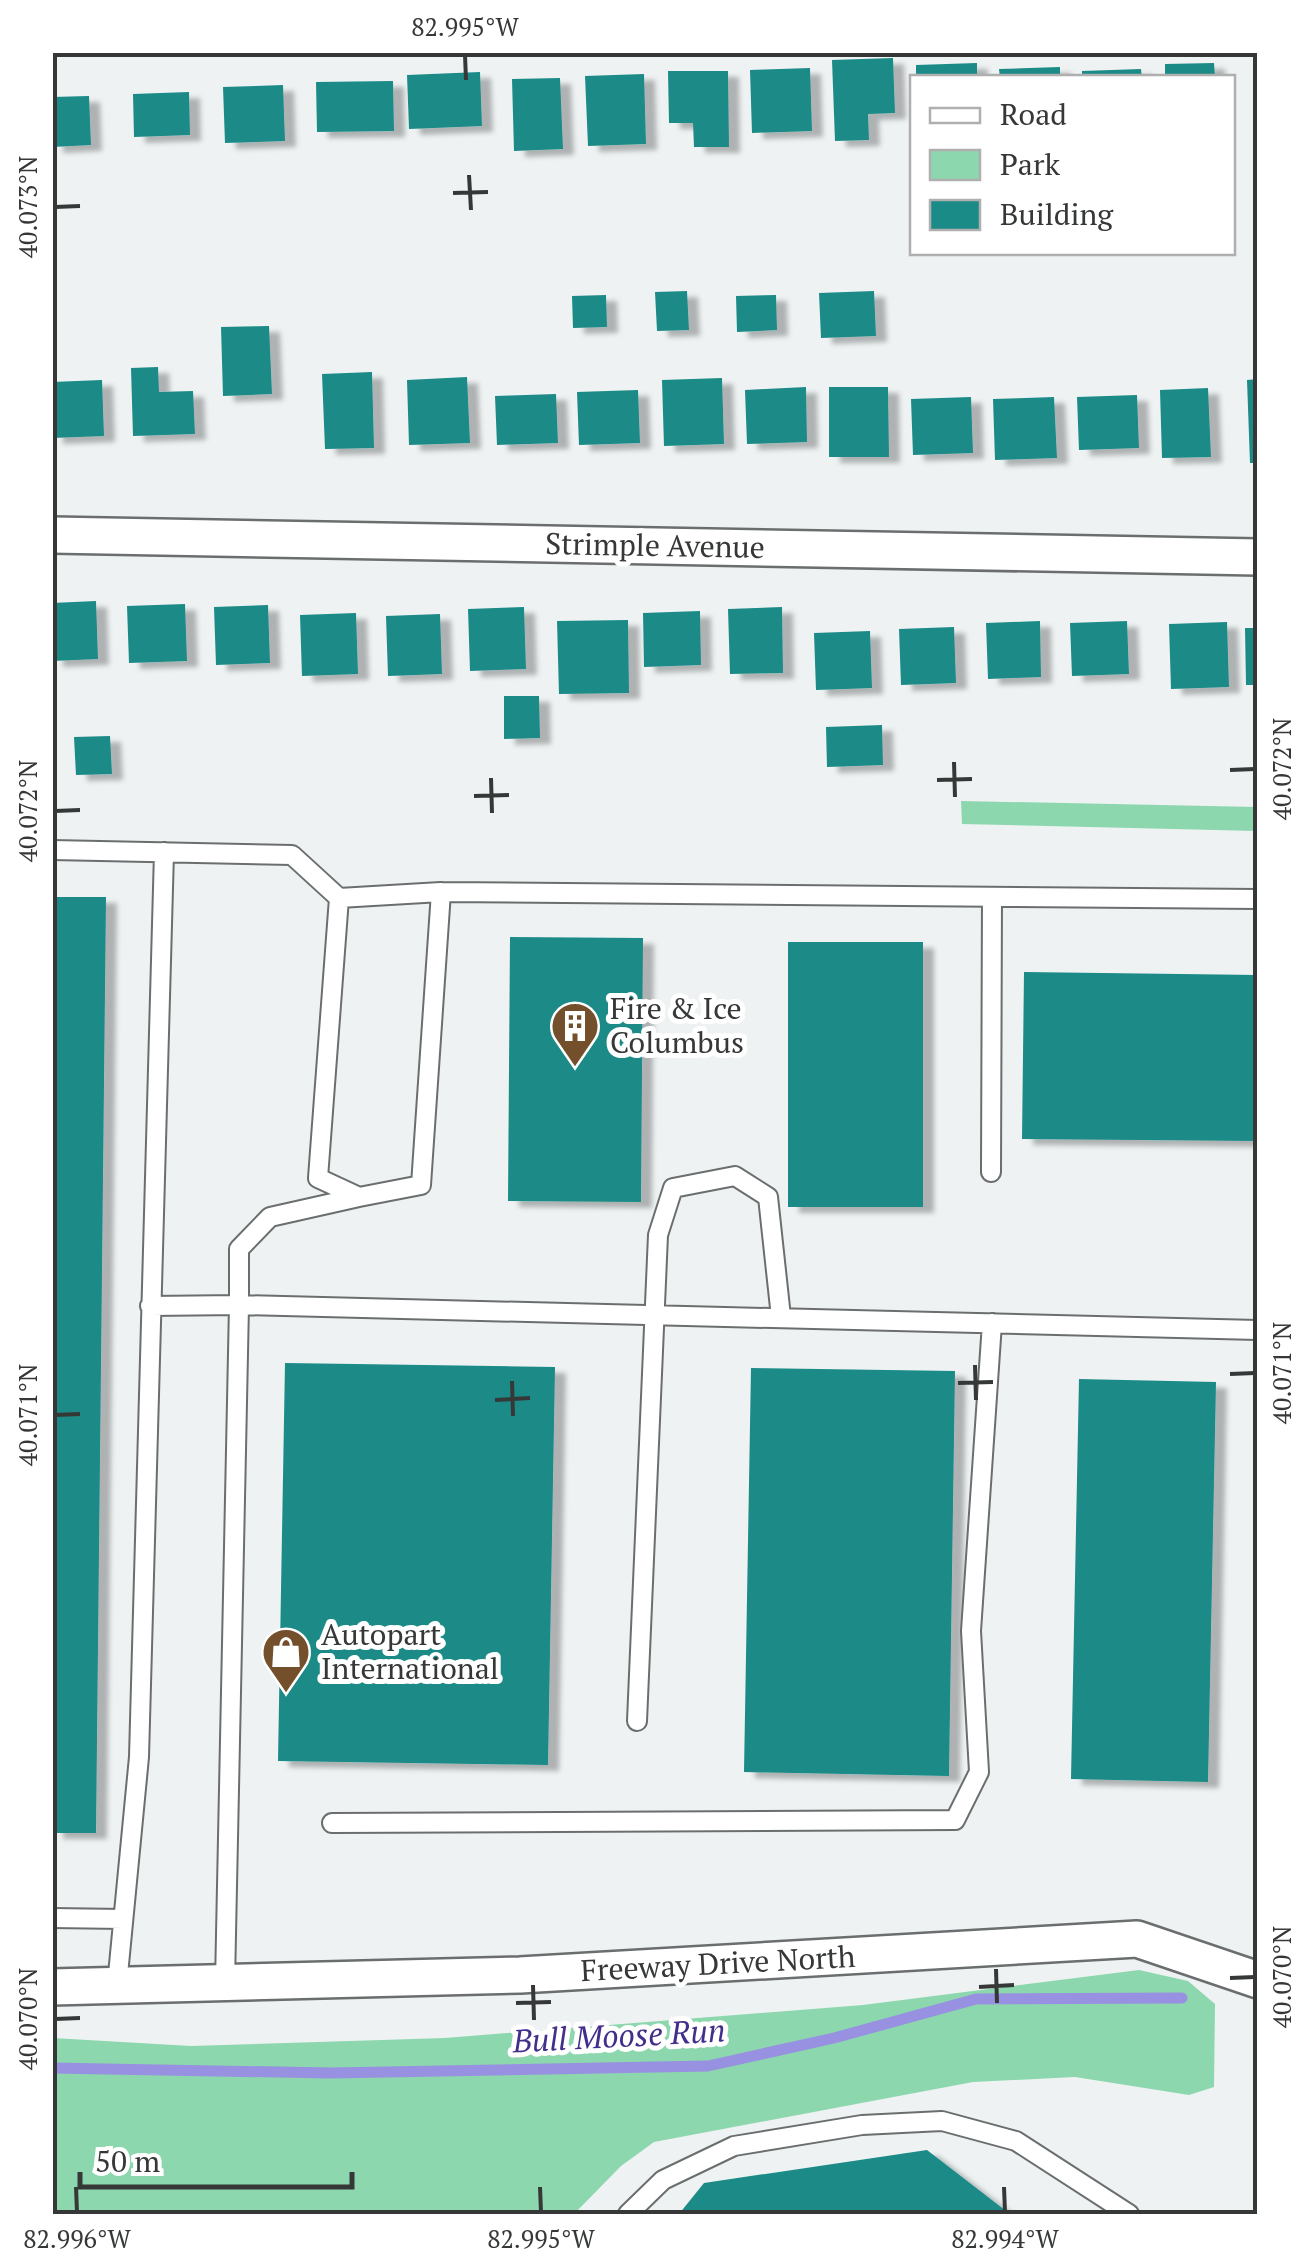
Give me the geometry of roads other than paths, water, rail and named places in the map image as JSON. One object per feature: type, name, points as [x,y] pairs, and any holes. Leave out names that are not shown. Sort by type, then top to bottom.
[{"type":"street","name":"Strimple Avenue","points":[[52,535],[1258,557]]},
{"type":"street","name":"Freeway Drive North","points":[[52,1987],[520,1976],[1136,1940],[1258,1980]]},
{"type":"lane","points":[[52,850],[292,855],[339,898],[441,892],[1258,899]]},
{"type":"lane","points":[[117,1985],[139,1757],[164,852]]},
{"type":"lane","points":[[226,1983],[239,1249],[270,1217],[421,1185],[441,892]]},
{"type":"lane","points":[[991,1172],[992,897]]},
{"type":"lane","points":[[339,898],[318,1178],[359,1196]]},
{"type":"lane","points":[[637,1721],[658,1235],[673,1188],[736,1176],[768,1197],[781,1317]]},
{"type":"lane","points":[[150,1306],[654,1313],[1258,1330]]},
{"type":"lane","points":[[332,1822],[955,1820],[980,1772],[971,1630],[992,1323]]},
{"type":"lane","points":[[52,1918],[124,1919]]},
{"type":"lane","points":[[628,2214],[663,2180],[734,2146],[862,2125],[942,2121],[1016,2141],[1129,2214]]},
{"type":"waterway","name":"Bull Moose Run","points":[[52,2068],[331,2073],[708,2066],[834,2038],[976,1999],[1182,1998]]},
{"type":"place","name":"Fire & Ice Columbus","points":[[575,1068]]},
{"type":"place","name":"Autopart International","points":[[286,1694]]}]
